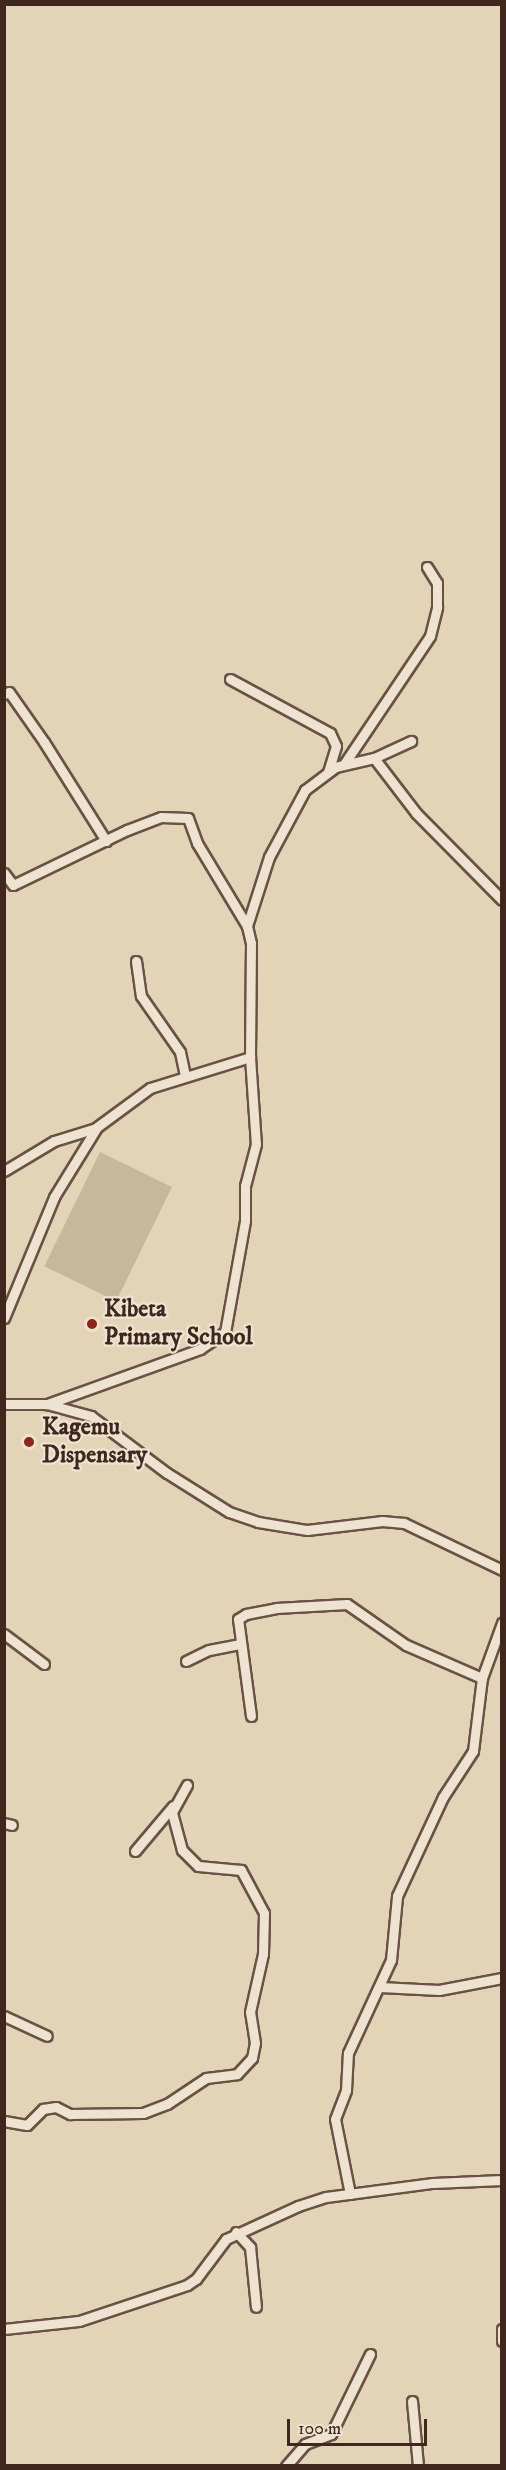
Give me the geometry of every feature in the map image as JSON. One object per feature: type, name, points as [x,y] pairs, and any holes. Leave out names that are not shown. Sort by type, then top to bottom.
[{"type":"street","points":[[247,926],[269,857],[296,802],[305,790],[344,764],[430,636],[437,607],[437,583],[426,567]]},
{"type":"street","points":[[230,679],[330,733],[336,746],[326,777]]},
{"type":"street","points":[[4,694],[9,692],[44,742],[106,841]]},
{"type":"street","points":[[344,764],[374,758],[411,741]]},
{"type":"street","points":[[374,758],[416,813],[501,900]]},
{"type":"street","points":[[4,873],[13,885],[161,817],[188,818],[197,843],[247,926],[251,943],[250,1056],[256,1144],[245,1186],[244,1221],[225,1332],[200,1349],[47,1404]]},
{"type":"street","points":[[136,961],[141,996],[154,1020],[180,1052],[185,1075]]},
{"type":"street","points":[[4,1171],[54,1141],[97,1127],[141,1093],[185,1075],[250,1056]]},
{"type":"street","points":[[4,1318],[54,1197],[97,1127]]},
{"type":"street","points":[[4,1404],[47,1404],[92,1416],[166,1473],[229,1512],[270,1525],[307,1530],[382,1521],[404,1523],[501,1570]]},
{"type":"street","points":[[251,1716],[237,1622],[243,1615],[344,1603],[423,1654],[482,1678]]},
{"type":"street","points":[[350,2194],[335,2117],[346,2090],[348,2053],[380,1986],[393,1949],[397,1896],[443,1797],[473,1751],[482,1678],[501,1623]]},
{"type":"street","points":[[4,1634],[44,1664]]},
{"type":"street","points":[[186,1661],[208,1650],[240,1644]]},
{"type":"street","points":[[135,1851],[175,1804],[187,1785]]},
{"type":"street","points":[[4,2121],[27,2125],[43,2109],[56,2107],[70,2114],[143,2113],[167,2104],[206,2078],[234,2075],[252,2058],[255,2043],[250,2012],[263,1954],[264,1913],[242,1870],[198,1866],[187,1858],[174,1829],[175,1804]]},
{"type":"street","points":[[380,1986],[439,1990],[501,1978]]},
{"type":"street","points":[[4,2016],[46,2036]]},
{"type":"street","points":[[4,2329],[65,2324],[187,2285],[236,2232],[297,2206],[350,2194],[433,2183],[501,2180]]},
{"type":"street","points":[[236,2232],[250,2247],[256,2307]]},
{"type":"street","points":[[501,2329],[501,2341]]},
{"type":"street","points":[[286,2466],[305,2444],[331,2434],[370,2354]]},
{"type":"street","points":[[412,2401],[418,2466]]},
{"type":"shaded area","points":[[100,1152],[172,1187],[116,1301],[44,1266]]},
{"type":"place","name":"Kibeta Primary School","points":[[92,1324]]},
{"type":"place","name":"Kagemu Dispensary","points":[[29,1442]]}]
